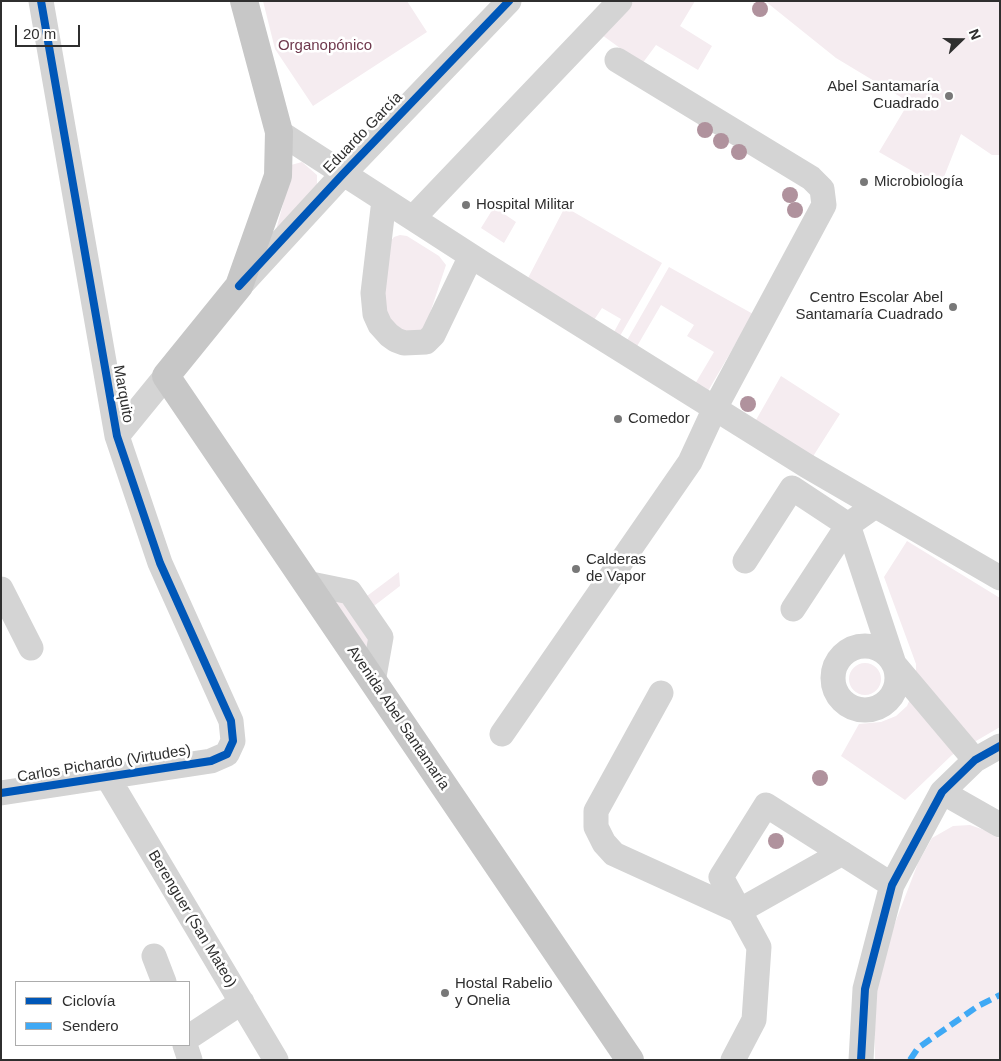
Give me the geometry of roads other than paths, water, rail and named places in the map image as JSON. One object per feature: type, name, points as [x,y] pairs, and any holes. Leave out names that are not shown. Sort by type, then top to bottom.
[{"type":"main road","points":[[239,286],[278,176],[279,132],[244,1]]},
{"type":"main road","name":"Eduardo García","points":[[166,376],[239,286]]},
{"type":"main road","name":"Avenida Abel Santamaría","points":[[166,376],[630,1060]]},
{"type":"street","name":"Marquito","points":[[41,1],[117,436],[160,563],[231,721],[234,741],[227,754],[210,761]]},
{"type":"street","name":"Eduardo García","points":[[239,286],[510,1]]},
{"type":"street","points":[[413,218],[620,1]]},
{"type":"street","points":[[502,734],[690,462],[715,408],[821,214],[824,205],[822,189],[811,178],[617,60]]},
{"type":"street","points":[[279,132],[471,256],[807,466],[1000,578]]},
{"type":"street","points":[[384,200],[373,293],[375,314],[380,325],[396,340],[404,343],[426,342],[433,335],[471,256]]},
{"type":"street","name":"Eduardo García","points":[[117,436],[166,376]]},
{"type":"street","points":[[745,561],[792,488],[848,525],[894,664],[974,760]]},
{"type":"street","points":[[793,610],[848,525],[876,506]]},
{"type":"street","points":[[1,589],[31,648]]},
{"type":"street","points":[[661,693],[596,811],[596,827],[604,843],[614,854],[739,911]]},
{"type":"street","points":[[861,1060],[865,989],[892,885],[942,792],[974,760],[1000,746]]},
{"type":"street","name":"Carlos Pichardo (Virtudes)","points":[[1,793],[210,761]]},
{"type":"street","name":"Berenguer (San Mateo)","points":[[108,778],[276,1060]]},
{"type":"street","points":[[942,792],[1000,825]]},
{"type":"street","points":[[733,1060],[754,1020],[760,947],[720,877],[766,805],[892,885]]},
{"type":"street","points":[[739,911],[842,853]]},
{"type":"street","points":[[154,956],[164,981]]},
{"type":"street","points":[[190,1036],[242,1002]]},
{"type":"street","points":[[185,1046],[190,1060]]},
{"type":"place","name":"Abel Santamaría Cuadrado","points":[[949,96]]},
{"type":"place","name":"Microbiología","points":[[864,182]]},
{"type":"place","name":"Hospital Militar","points":[[466,205]]},
{"type":"place","name":"Centro Escolar Abel Santamaría Cuadrado","points":[[953,307]]},
{"type":"place","name":"Comedor","points":[[618,419]]},
{"type":"place","name":"Calderas de Vapor","points":[[576,569]]},
{"type":"place","name":"Hostal Rabelio y Onelia","points":[[445,993]]},
{"type":"park label","name":"Organopónico","points":[[325,46]]}]
